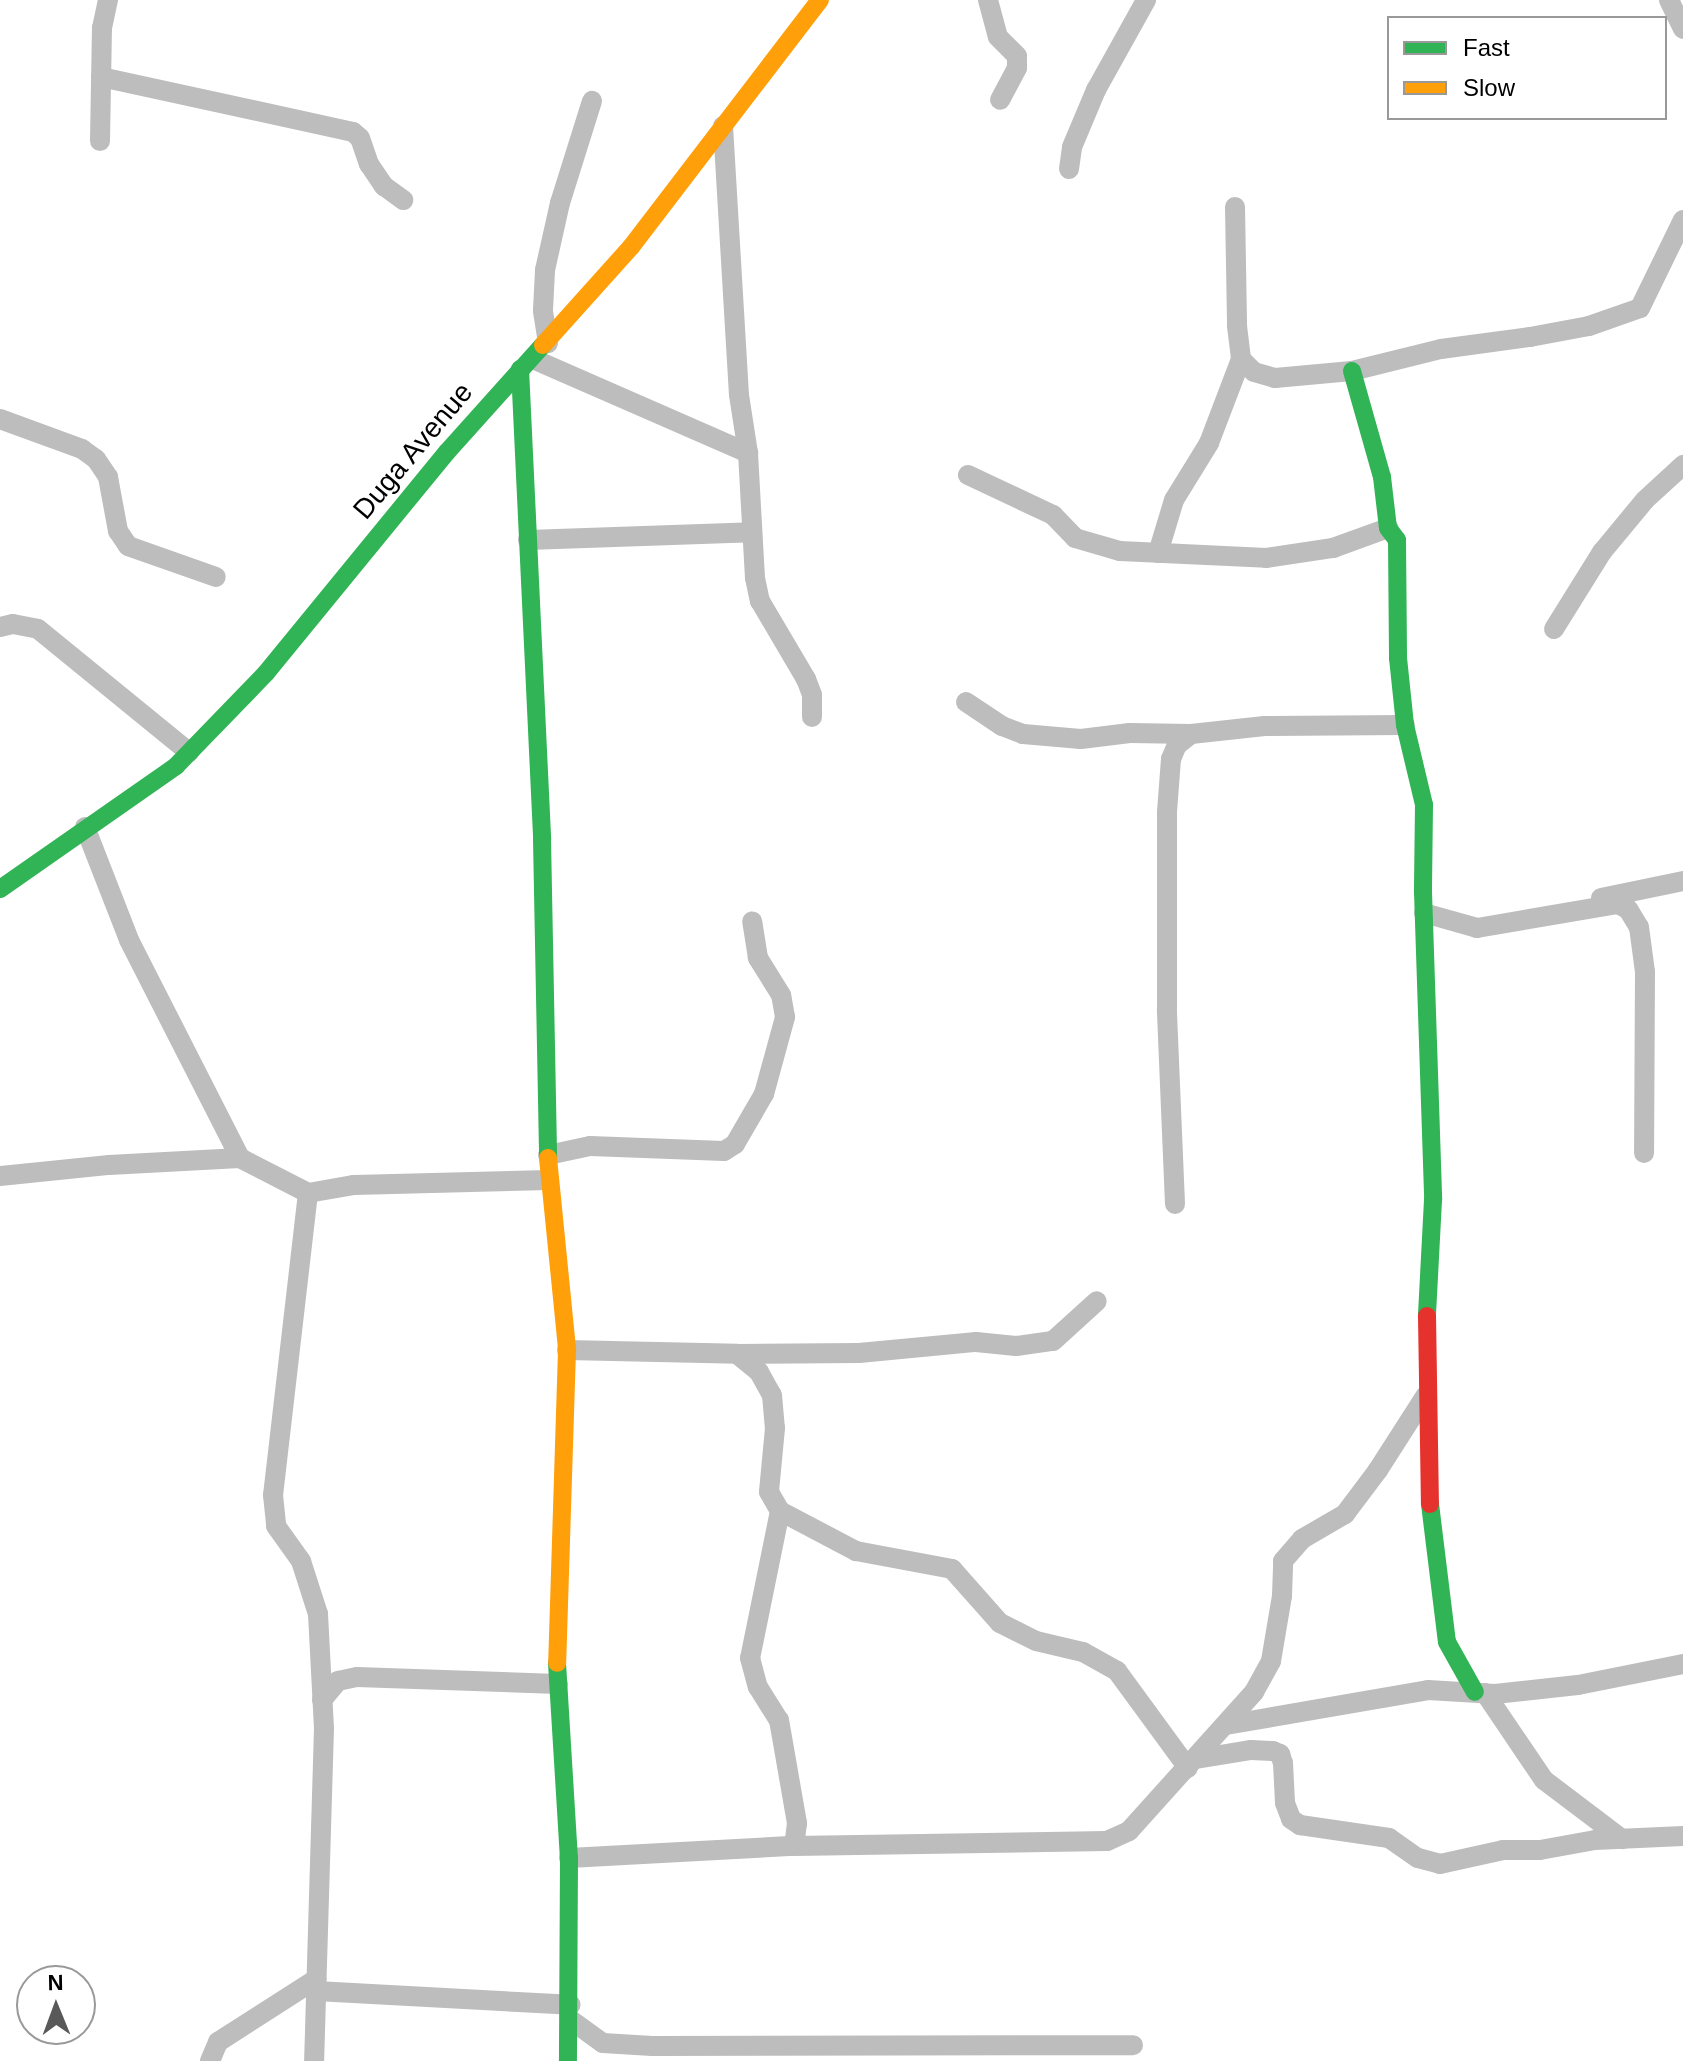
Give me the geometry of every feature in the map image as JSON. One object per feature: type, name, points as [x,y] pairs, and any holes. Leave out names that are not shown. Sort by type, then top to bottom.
[{"type":"street","points":[[100,141],[102,28],[108,0]]},
{"type":"street","name":"Duga Avenue","points":[[0,889],[176,766],[266,673],[526,364],[631,247],[820,0]]},
{"type":"street","points":[[988,0],[998,37],[1017,56],[1017,68],[1000,100]]},
{"type":"street","points":[[1069,169],[1072,147],[1096,90],[1146,0]]},
{"type":"street","points":[[1669,0],[1683,29]]},
{"type":"street","points":[[101,77],[353,132],[360,138],[369,164],[384,186],[403,200]]},
{"type":"street","points":[[548,343],[543,310],[545,270],[560,203],[592,101]]},
{"type":"street","points":[[723,126],[739,395],[748,453],[760,601],[806,679],[812,695],[812,717]]},
{"type":"street","points":[[1158,553],[1174,500],[1209,443],[1241,359],[1237,326],[1235,207]]},
{"type":"street","points":[[1241,359],[1254,372],[1275,378],[1352,371],[1441,349],[1589,326],[1640,308],[1683,220]]},
{"type":"street","points":[[568,2061],[571,2013],[569,1858],[556,1654],[567,1350],[549,1180],[542,839],[528,540],[526,364],[748,453]]},
{"type":"street","points":[[1352,371],[1382,477],[1388,528],[1397,540],[1398,658],[1405,725],[1424,805],[1424,913],[1433,1200],[1425,1355],[1429,1493],[1447,1642],[1544,1780],[1622,1839]]},
{"type":"street","points":[[0,419],[82,449],[96,459],[108,477],[118,531],[128,546],[216,577]]},
{"type":"street","points":[[1554,629],[1602,552],[1645,500],[1683,465]]},
{"type":"street","points":[[968,475],[1045,510],[1075,538],[1120,551],[1266,558],[1333,548],[1388,528]]},
{"type":"street","points":[[528,540],[752,532]]},
{"type":"street","points":[[0,627],[13,624],[38,629],[189,752]]},
{"type":"street","points":[[966,702],[1002,726],[1023,734],[1081,739],[1130,733],[1191,734],[1265,726],[1405,725]]},
{"type":"street","points":[[1175,1204],[1167,1010],[1167,812],[1171,759],[1177,745],[1191,734]]},
{"type":"street","points":[[85,827],[129,940],[240,1158]]},
{"type":"street","points":[[1573,904],[1683,881]]},
{"type":"street","points":[[1424,913],[1477,928],[1618,904],[1628,909],[1639,927],[1645,972],[1644,1153]]},
{"type":"street","points":[[548,1155],[590,1146],[724,1151],[735,1144],[764,1094],[785,1017],[781,995],[758,958],[752,921]]},
{"type":"street","points":[[0,1176],[109,1165],[240,1158],[308,1193],[354,1185],[549,1180]]},
{"type":"street","points":[[308,1193],[273,1495],[276,1526],[301,1561],[318,1614],[322,1700],[314,2061]]},
{"type":"street","points":[[567,1350],[859,1353],[976,1342],[1016,1346],[1053,1341],[1097,1301]]},
{"type":"street","points":[[737,1354],[759,1372],[772,1395],[775,1428],[769,1492],[780,1511],[856,1551],[952,1569],[1000,1623],[1036,1641],[1083,1652],[1117,1671],[1192,1764]]},
{"type":"street","points":[[569,1858],[794,1846],[1107,1841],[1129,1831],[1254,1692],[1271,1661],[1282,1596],[1283,1561],[1302,1539],[1345,1514],[1378,1470],[1427,1394]]},
{"type":"street","points":[[780,1511],[750,1658],[758,1687],[779,1720],[797,1823],[794,1846]]},
{"type":"street","points":[[1226,1725],[1428,1690],[1480,1693],[1578,1685],[1683,1664]]},
{"type":"street","points":[[322,1700],[338,1681],[357,1677],[558,1684]]},
{"type":"street","points":[[1192,1764],[1251,1750],[1273,1751],[1280,1754],[1283,1763],[1285,1803],[1291,1819],[1300,1825],[1389,1838],[1418,1858],[1440,1864],[1479,1853],[1683,1836]]},
{"type":"street","points":[[210,2061],[218,2042],[316,1985],[571,2013],[603,2043],[891,2053],[1048,2053],[1133,2045]]},
{"type":"traffic: fast","points":[[0,889],[176,766],[266,673],[447,452],[543,345]]},
{"type":"traffic: fast","points":[[520,369],[542,839],[548,1158]]},
{"type":"traffic: fast","points":[[1352,371],[1382,477],[1388,528],[1397,540],[1398,658],[1405,725],[1424,805],[1423,892],[1433,1200],[1427,1316]]},
{"type":"traffic: fast","points":[[1430,1504],[1447,1642],[1475,1692]]},
{"type":"traffic: fast","points":[[557,1663],[569,1858],[568,2061]]},
{"type":"traffic: slow","points":[[543,345],[631,247],[820,0]]},
{"type":"traffic: slow","points":[[548,1158],[567,1350],[557,1663]]},
{"type":"traffic: jam","points":[[1427,1316],[1430,1504]]}]
